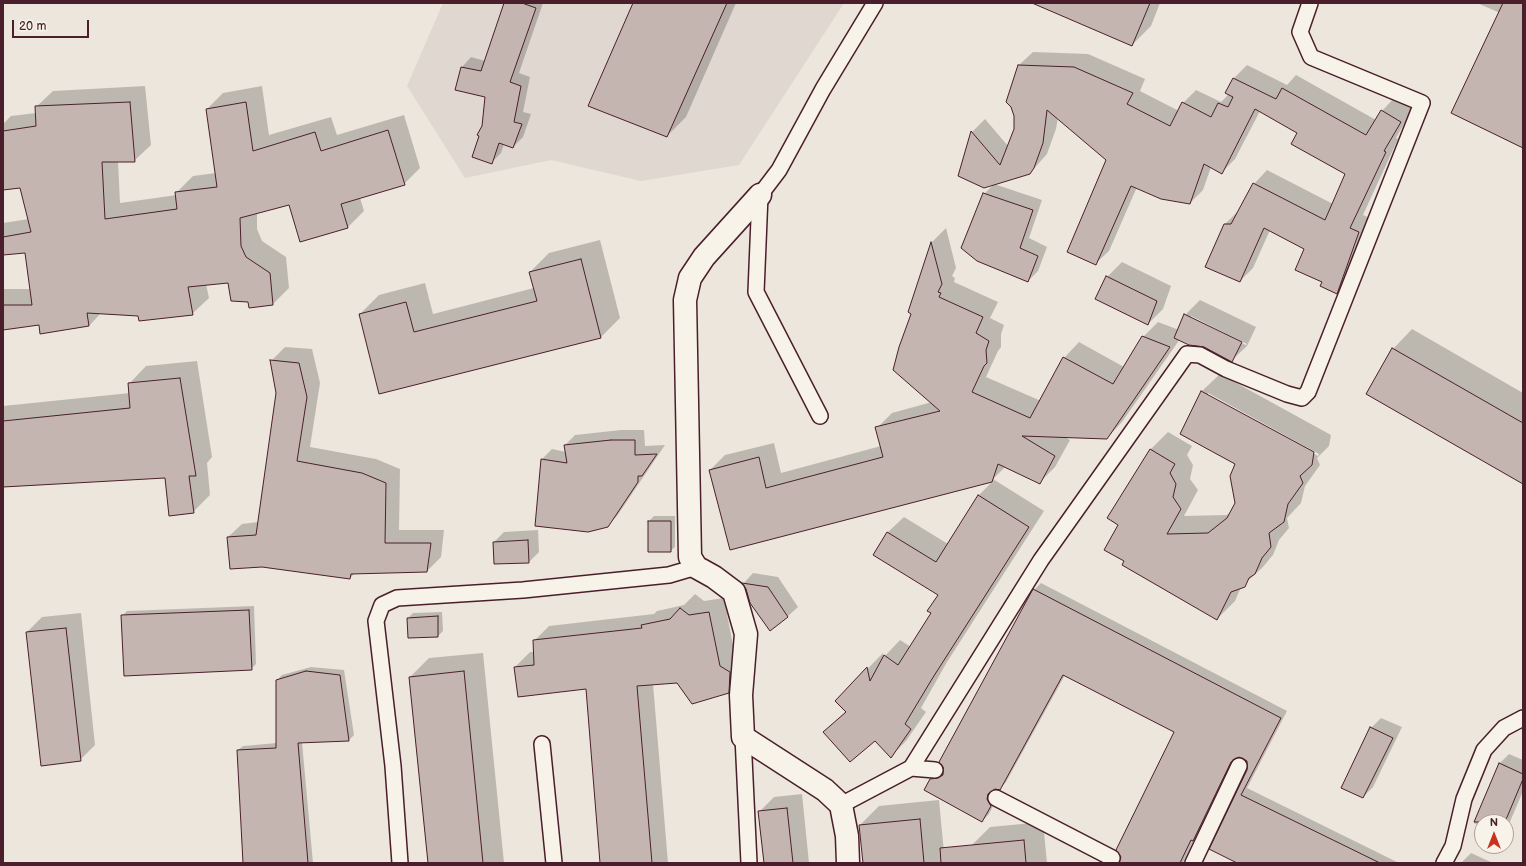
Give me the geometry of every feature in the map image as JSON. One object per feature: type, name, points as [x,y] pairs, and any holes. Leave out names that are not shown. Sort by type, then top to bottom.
[{"type":"street","points":[[760,195],[704,257],[690,278],[685,300],[688,545],[690,557],[696,568],[714,577],[734,592],[746,634],[741,695],[743,737],[825,790],[841,805],[847,836],[848,863]]},
{"type":"lane","points":[[820,416],[756,292],[760,195],[778,170],[823,89],[875,3]]},
{"type":"lane","points":[[841,805],[911,768],[1041,560],[1188,354],[1200,355],[1226,369],[1287,394],[1302,398],[1308,392],[1422,104],[1311,57],[1300,32],[1310,3]]},
{"type":"lane","points":[[400,863],[393,766],[376,621],[382,605],[397,598],[546,588],[669,575],[696,568]]},
{"type":"lane","points":[[1444,863],[1453,846],[1464,799],[1484,750],[1504,728],[1523,718]]},
{"type":"lane","points":[[743,737],[750,863]]},
{"type":"lane","points":[[542,744],[554,863]]},
{"type":"lane","points":[[1193,863],[1239,766]]},
{"type":"lane","points":[[911,768],[934,770]]},
{"type":"lane","points":[[996,798],[1112,858]]},
{"type":"shaded area","points":[[443,3],[844,3],[739,165],[641,181],[551,160],[465,178],[407,86]]},
{"type":"building","points":[[504,3],[522,3],[536,8],[510,82],[521,86],[514,122],[522,124],[513,148],[499,143],[492,164],[472,157],[479,136],[477,135],[482,126],[485,97],[455,90],[461,67],[481,71]]},
{"type":"building","points":[[633,3],[727,3],[667,137],[588,106]]},
{"type":"building","points":[[1032,3],[1150,3],[1132,46]]},
{"type":"building","points":[[1503,3],[1523,3],[1523,148],[1451,113]]},
{"type":"building","points":[[1018,65],[1074,67],[1133,93],[1127,104],[1170,126],[1182,102],[1211,117],[1218,103],[1228,107],[1233,97],[1225,93],[1233,78],[1276,99],[1282,88],[1366,135],[1381,110],[1401,122],[1384,151],[1386,152],[1350,228],[1359,232],[1337,294],[1320,286],[1322,282],[1295,270],[1304,249],[1264,228],[1240,282],[1205,267],[1224,224],[1231,224],[1253,183],[1325,220],[1345,174],[1291,144],[1297,133],[1255,109],[1222,174],[1204,164],[1190,204],[1161,199],[1131,186],[1096,265],[1067,252],[1106,160],[1047,110],[1043,143],[1034,168],[1030,174],[984,188],[958,176],[971,131],[1000,165],[1014,129],[1014,116],[1011,107],[1006,102]]},
{"type":"building","points":[[130,102],[135,162],[102,162],[105,219],[177,209],[175,192],[217,187],[206,109],[246,102],[253,151],[315,132],[321,151],[388,130],[405,185],[341,204],[348,228],[300,242],[289,205],[240,218],[241,246],[246,257],[270,273],[273,305],[249,308],[248,302],[231,301],[228,283],[188,287],[193,315],[139,321],[138,316],[87,313],[89,326],[40,334],[39,325],[3,330],[3,305],[32,305],[25,253],[3,255],[3,237],[31,232],[20,188],[3,190],[3,131],[36,126],[35,106]]},
{"type":"building","points":[[983,193],[1033,210],[1020,248],[1038,256],[1028,282],[977,261],[961,248]]},
{"type":"building","points":[[931,242],[942,284],[938,292],[941,293],[939,297],[983,317],[976,333],[989,341],[986,350],[987,363],[984,366],[972,392],[1030,418],[1063,357],[1113,384],[1142,336],[1170,347],[1107,439],[1022,436],[1055,456],[1040,484],[998,464],[992,482],[730,550],[709,470],[759,457],[766,488],[883,457],[875,427],[940,411],[893,370],[899,347],[911,314],[908,312]]},
{"type":"building","points":[[581,259],[601,338],[379,394],[359,314],[406,302],[414,332],[537,301],[529,272]]},
{"type":"building","points":[[1106,276],[1157,301],[1148,325],[1095,299]]},
{"type":"building","points":[[1184,314],[1242,342],[1232,362],[1204,347],[1189,345],[1174,338]]},
{"type":"building","points":[[1392,348],[1523,423],[1523,484],[1366,394]]},
{"type":"building","points":[[270,360],[299,363],[307,397],[297,461],[362,473],[386,483],[385,543],[431,543],[427,572],[351,574],[350,579],[262,567],[230,569],[227,537],[256,535],[276,393]]},
{"type":"building","points":[[180,378],[196,476],[189,476],[194,513],[169,516],[165,478],[3,487],[3,421],[130,408],[128,383]]},
{"type":"building","points":[[1201,391],[1314,452],[1312,465],[1300,476],[1303,483],[1288,504],[1284,522],[1269,533],[1271,547],[1262,558],[1255,574],[1249,578],[1245,587],[1231,592],[1217,620],[1122,565],[1124,561],[1104,550],[1118,525],[1107,518],[1150,449],[1175,464],[1170,473],[1176,484],[1173,497],[1181,509],[1167,534],[1208,533],[1227,518],[1235,503],[1230,476],[1235,464],[1180,434]]},
{"type":"building","points":[[611,440],[635,440],[635,455],[657,454],[642,476],[638,476],[638,482],[608,527],[588,532],[535,526],[541,459],[567,463],[564,445]]},
{"type":"building","points":[[978,495],[1029,527],[905,724],[911,729],[891,758],[875,741],[850,762],[823,732],[846,712],[835,701],[867,667],[870,681],[884,655],[898,665],[931,613],[927,611],[938,595],[873,555],[887,532],[936,562]]},
{"type":"building","points":[[648,521],[671,521],[671,552],[648,552]]},
{"type":"building","points":[[528,540],[529,563],[494,564],[493,542]]},
{"type":"building","points":[[742,583],[768,587],[788,617],[770,631],[750,603],[746,589]]},
{"type":"building","points":[[1033,589],[1281,718],[1241,795],[1380,863],[1237,863],[1209,849],[1247,770],[1247,761],[1239,757],[1231,762],[1193,841],[1191,840],[1180,863],[1119,863],[1121,857],[1116,850],[1174,732],[1063,675],[1000,790],[995,789],[988,794],[987,799],[991,806],[982,822],[924,790],[930,779],[938,778],[943,775],[943,767],[939,762]]},
{"type":"building","points":[[680,608],[689,615],[709,612],[720,666],[730,672],[729,693],[692,704],[677,683],[637,686],[652,863],[600,863],[586,689],[518,697],[514,667],[534,665],[533,640],[642,628],[641,625],[670,619]]},
{"type":"building","points":[[249,610],[252,670],[124,676],[121,615]]},
{"type":"building","points":[[438,616],[438,637],[408,638],[407,618]]},
{"type":"building","points":[[66,628],[81,761],[41,766],[26,632]]},
{"type":"building","points":[[306,671],[340,675],[349,741],[298,743],[308,863],[243,863],[237,750],[276,748],[276,680]]},
{"type":"building","points":[[464,671],[483,863],[428,863],[409,677]]},
{"type":"building","points":[[1370,727],[1393,738],[1363,798],[1341,788]]},
{"type":"building","points":[[1499,763],[1523,774],[1523,779],[1508,814],[1477,814]]},
{"type":"building","points":[[787,808],[793,863],[764,863],[758,811]]},
{"type":"building","points":[[920,819],[924,863],[863,863],[859,825]]},
{"type":"building","points":[[1024,840],[1026,863],[941,863],[940,848]]}]
